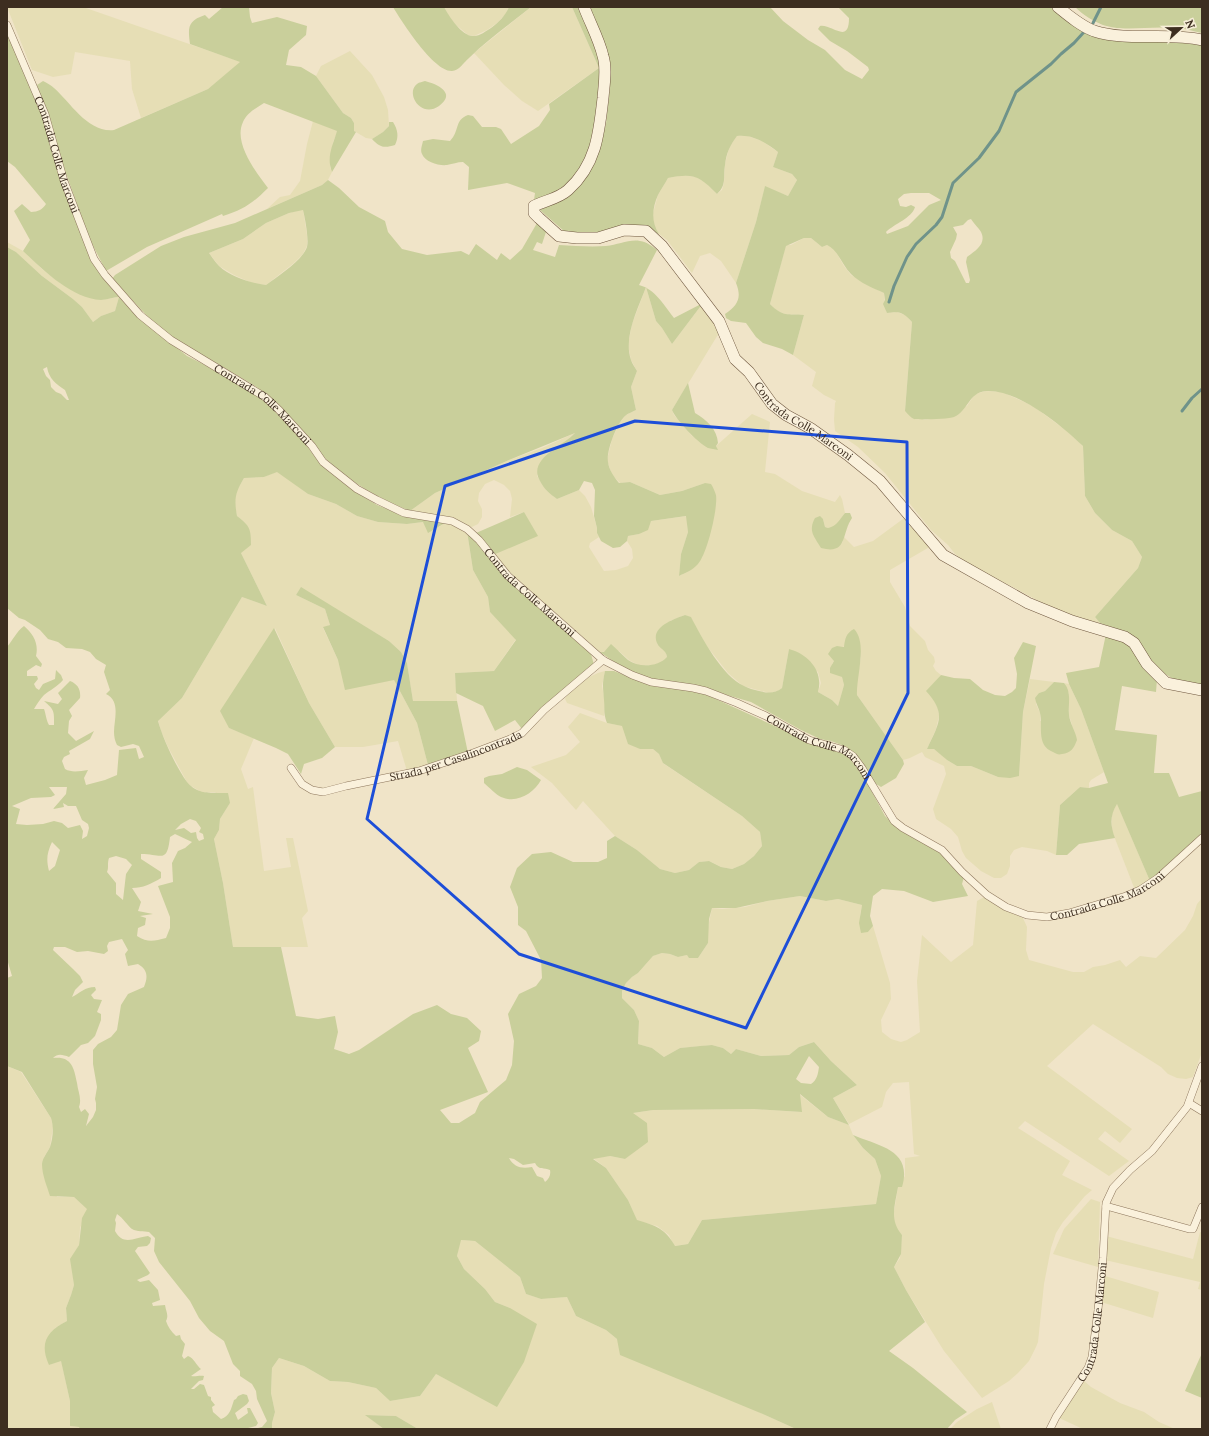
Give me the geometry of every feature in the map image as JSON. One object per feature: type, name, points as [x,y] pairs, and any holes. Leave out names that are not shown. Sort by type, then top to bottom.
[{"type":"street","name":"Contrada Colle Marconi","points":[[584,7],[603,56],[604,83],[599,134],[595,150],[586,169],[579,179],[558,197],[534,206],[534,213],[559,236],[598,238],[624,230],[646,230],[662,246],[719,321],[735,359],[749,372],[772,404],[786,415],[810,428],[848,455],[880,481],[943,555],[1028,603],[1072,621],[1125,637],[1134,643],[1147,664],[1166,683],[1202,690]]},
{"type":"street","points":[[1058,7],[1070,17],[1085,26],[1103,33],[1128,37],[1162,36],[1202,40]]},
{"type":"street","name":"Contrada Colle Marconi","points":[[7,25],[45,114],[64,181],[94,259],[105,275],[140,315],[171,340],[265,397],[312,446],[323,462],[357,489],[404,513],[452,521],[467,529],[479,540],[508,576],[603,660],[632,675],[651,682],[706,691],[766,716],[809,740],[844,750],[853,756],[862,768],[875,787],[885,808],[894,821],[903,828],[942,850],[962,872],[987,895],[1006,907],[1027,915],[1047,917],[1069,913],[1140,890],[1158,878],[1202,838]]},
{"type":"street","name":"Strada per Casalincontrada","points":[[292,768],[302,784],[312,790],[323,792],[419,770],[473,753],[522,733],[544,710],[603,660]]},
{"type":"street","name":"Contrada Colle Marconi","points":[[1050,1429],[1082,1377],[1092,1357],[1103,1258],[1106,1206],[1113,1188],[1152,1150],[1187,1107],[1202,1066]]},
{"type":"street","points":[[1189,1103],[1202,1111]]},
{"type":"street","points":[[1106,1206],[1189,1229],[1193,1229],[1202,1207]]},
{"type":"highlighted area","points":[[635,421],[907,442],[908,693],[746,1028],[519,954],[367,819],[445,486]]},
{"type":"shaded area","points":[[7,7],[83,7],[241,62],[208,89],[141,118],[132,89],[130,61],[75,52],[71,74],[53,77],[32,70]]},
{"type":"shaded area","points":[[444,7],[509,7],[505,15],[497,23],[474,36],[468,35],[455,24],[449,17]]},
{"type":"shaded area","points":[[531,7],[572,7],[599,68],[538,111],[522,101],[504,85],[474,53]]},
{"type":"shaded area","points":[[350,51],[372,75],[384,97],[388,110],[389,126],[372,139],[366,138],[354,131],[354,123],[351,118],[343,113],[316,76],[321,66]]},
{"type":"shaded area","points":[[313,121],[338,131],[333,142],[330,167],[332,172],[328,180],[322,185],[267,209],[280,197],[290,195],[300,181]]},
{"type":"shaded area","points":[[745,135],[762,141],[778,152],[773,167],[792,174],[797,180],[788,196],[765,187],[756,222],[736,283],[721,261],[710,253],[700,256],[692,273],[667,240],[659,234],[654,227],[653,213],[658,195],[668,178],[683,175],[696,177],[706,183],[717,194],[722,190],[725,164],[731,144],[737,136]]},
{"type":"shaded area","points":[[303,209],[307,246],[303,254],[294,263],[266,285],[252,283],[234,275],[219,266],[209,253],[243,239],[266,223],[289,213]]},
{"type":"shaded area","points":[[804,238],[811,238],[822,247],[827,245],[833,247],[851,275],[884,293],[887,313],[897,312],[905,315],[912,322],[905,411],[924,420],[937,418],[967,406],[975,394],[986,391],[1002,392],[1033,406],[1068,432],[1083,446],[1085,496],[1095,513],[1112,530],[1132,541],[1142,557],[1138,568],[1095,617],[1100,623],[1081,619],[1044,604],[973,568],[955,554],[948,545],[931,530],[885,473],[858,447],[835,431],[834,420],[836,401],[824,395],[812,386],[816,372],[793,355],[804,315],[784,314],[776,310],[770,304],[786,245],[791,245]]},
{"type":"shaded area","points":[[7,242],[23,251],[60,283],[76,292],[102,300],[119,297],[115,311],[101,316],[93,322],[82,307],[73,299],[42,276],[16,252],[7,247]]},
{"type":"shaded area","points":[[646,287],[656,321],[672,344],[703,303],[722,328],[672,410],[674,415],[692,436],[717,449],[716,446],[752,414],[759,417],[770,422],[765,472],[775,474],[802,491],[835,502],[840,495],[845,513],[838,523],[833,527],[828,528],[825,527],[823,519],[815,518],[842,543],[844,537],[854,547],[873,541],[907,516],[933,545],[890,570],[890,582],[905,607],[910,626],[925,641],[928,650],[934,657],[935,662],[933,666],[941,675],[927,691],[938,708],[939,716],[936,729],[927,749],[934,749],[957,766],[971,766],[998,777],[1019,776],[1023,712],[1030,679],[1054,682],[1045,691],[1039,693],[1036,704],[1040,713],[1040,721],[1072,725],[1069,715],[1069,694],[1064,683],[1069,684],[1081,709],[1104,772],[1091,780],[1089,783],[1089,788],[1080,787],[1060,805],[1056,855],[1047,851],[1022,847],[1014,850],[1010,856],[1010,866],[1007,874],[1001,878],[994,878],[981,871],[966,858],[962,851],[958,837],[951,829],[936,819],[933,809],[946,774],[944,766],[925,757],[922,752],[903,760],[857,695],[856,684],[861,658],[859,640],[843,647],[832,664],[837,674],[842,677],[844,685],[838,706],[832,700],[818,692],[821,683],[818,672],[789,649],[782,688],[778,691],[769,693],[743,686],[728,673],[706,645],[691,618],[685,615],[670,621],[657,644],[666,652],[667,658],[654,665],[638,665],[629,660],[619,651],[600,652],[514,576],[493,555],[524,512],[510,517],[512,499],[510,491],[504,485],[494,480],[485,484],[479,493],[478,501],[482,509],[482,517],[478,524],[472,527],[410,511],[435,493],[577,432],[546,456],[537,476],[547,491],[557,499],[579,490],[585,496],[591,507],[599,537],[590,543],[589,547],[604,571],[616,570],[628,566],[633,558],[632,549],[627,541],[628,536],[639,534],[651,521],[687,516],[688,532],[681,554],[679,576],[689,571],[713,521],[716,495],[705,483],[682,491],[660,495],[630,482],[620,483],[612,475],[607,460],[612,439],[620,422],[626,415],[636,410],[631,387],[637,371],[631,360],[628,345],[632,324]]},
{"type":"shaded area","points":[[277,471],[308,494],[336,504],[357,516],[378,522],[407,524],[423,522],[439,527],[445,523],[467,531],[473,570],[488,597],[490,612],[516,639],[494,671],[455,673],[457,701],[413,701],[407,663],[401,652],[389,641],[301,588],[296,595],[325,609],[330,625],[323,628],[338,660],[394,680],[417,723],[428,765],[407,771],[398,741],[363,747],[335,747],[309,703],[275,628],[229,728],[254,738],[241,769],[248,789],[253,787],[264,871],[291,867],[286,838],[293,838],[308,911],[302,918],[308,947],[233,947],[223,883],[214,839],[219,830],[220,819],[230,803],[215,792],[201,792],[188,784],[168,747],[158,720],[182,698],[242,597],[267,606],[241,553],[245,523],[237,516],[234,502],[237,490],[244,478],[264,477]]},
{"type":"shaded area","points":[[605,671],[602,686],[605,702],[604,716],[567,703],[565,699],[568,693],[587,678]]},
{"type":"shaded area","points":[[580,713],[607,723],[623,726],[640,749],[653,749],[659,754],[664,764],[742,816],[760,832],[762,846],[754,856],[744,864],[732,869],[721,867],[709,861],[699,862],[689,870],[675,873],[660,869],[637,850],[615,836],[583,801],[576,810],[552,783],[531,767],[566,755],[580,742],[568,727]]},
{"type":"shaded area","points":[[1117,803],[1150,881],[1135,890],[1112,831],[1112,813]]},
{"type":"shaded area","points":[[800,896],[826,901],[838,899],[862,905],[860,915],[868,932],[873,926],[890,983],[891,999],[881,1020],[882,1032],[891,1039],[901,1042],[920,1032],[917,981],[922,935],[951,962],[973,945],[977,901],[986,896],[1023,918],[1027,927],[1026,950],[1029,960],[1073,972],[1084,972],[1093,967],[1120,960],[1126,967],[1140,956],[1156,958],[1185,930],[1193,916],[1197,904],[1202,898],[1202,1052],[1193,1077],[1186,1079],[1177,1078],[1168,1074],[1161,1067],[1093,1024],[1047,1066],[1132,1129],[1120,1143],[1105,1131],[1098,1139],[1129,1161],[1109,1176],[1025,1121],[1018,1128],[1070,1161],[1062,1175],[1092,1190],[1063,1222],[1056,1233],[1051,1248],[1044,1284],[1038,1342],[1029,1361],[1009,1381],[982,1398],[944,1351],[906,1290],[894,1267],[900,1258],[902,1235],[896,1229],[894,1222],[898,1187],[905,1176],[905,1158],[920,1156],[914,1154],[909,1082],[893,1083],[886,1092],[882,1107],[849,1124],[833,1098],[857,1085],[831,1061],[814,1042],[799,1047],[789,1055],[761,1056],[736,1049],[731,1054],[723,1048],[712,1045],[680,1048],[664,1057],[652,1048],[638,1044],[639,1021],[634,1010],[622,998],[622,991],[626,983],[638,973],[653,956],[662,953],[678,957],[687,955],[698,958],[708,943],[707,932],[712,908],[722,909],[745,907],[767,901]]},
{"type":"shaded area","points":[[7,1066],[21,1072],[51,1118],[53,1126],[50,1147],[44,1157],[57,1197],[74,1197],[88,1209],[80,1228],[79,1245],[71,1259],[74,1285],[66,1308],[67,1321],[55,1328],[49,1365],[61,1360],[70,1401],[70,1426],[79,1427],[80,1429],[7,1429]]},
{"type":"shaded area","points":[[799,1094],[828,1117],[849,1125],[853,1135],[863,1148],[875,1159],[881,1176],[876,1204],[702,1220],[688,1244],[674,1246],[669,1235],[657,1226],[637,1221],[628,1200],[606,1168],[593,1158],[610,1156],[625,1159],[636,1150],[633,1113],[653,1110],[754,1109],[801,1112]]},
{"type":"shaded area","points":[[1091,1199],[1100,1202],[1098,1267],[1053,1254],[1064,1229]]},
{"type":"shaded area","points":[[1200,1232],[1202,1233],[1202,1290],[1198,1289],[1200,1282],[1105,1260],[1106,1236],[1193,1259]]},
{"type":"shaded area","points":[[460,1240],[475,1241],[520,1277],[526,1294],[541,1299],[567,1297],[576,1316],[606,1330],[617,1339],[765,1415],[796,1429],[418,1429],[396,1416],[366,1415],[384,1429],[272,1429],[275,1412],[271,1393],[272,1368],[279,1358],[304,1366],[330,1381],[348,1382],[376,1388],[390,1401],[420,1396],[436,1374],[497,1406],[510,1308],[495,1302],[485,1289],[464,1269],[457,1256]]},
{"type":"shaded area","points":[[1105,1276],[1159,1292],[1153,1318],[1101,1302]]},
{"type":"shaded area","points":[[1083,1380],[1091,1387],[1120,1403],[1144,1412],[1159,1422],[1175,1429],[1083,1429],[1057,1417]]},
{"type":"shaded area","points":[[992,1402],[1001,1429],[950,1429],[957,1422],[977,1409]]},
{"type":"green space","points":[[223,7],[249,7],[252,23],[277,17],[307,26],[306,35],[289,50],[286,65],[301,67],[316,76],[343,113],[351,118],[354,123],[354,131],[356,132],[332,172],[330,167],[330,156],[337,131],[264,103],[252,111],[243,122],[241,139],[247,157],[268,188],[252,202],[242,208],[223,216],[222,214],[147,247],[106,271],[89,238],[41,103],[37,85],[43,81],[49,84],[88,122],[105,130],[114,130],[208,89],[240,62],[190,44],[189,29],[192,23],[199,17],[205,15],[209,19]]},
{"type":"green space","points":[[393,7],[444,7],[461,30],[469,35],[476,36],[494,26],[504,16],[509,7],[531,7],[484,44],[459,68],[452,71],[436,64],[419,45]]},
{"type":"green space","points":[[572,7],[582,7],[601,58],[599,107],[587,164],[564,189],[547,199],[534,200],[535,193],[507,183],[468,190],[469,167],[463,162],[444,165],[433,163],[426,159],[421,151],[423,141],[433,139],[450,141],[461,120],[468,115],[473,116],[482,127],[496,127],[501,129],[511,144],[539,126],[550,110],[549,104],[599,68]]},
{"type":"green space","points":[[590,7],[770,7],[783,21],[808,40],[825,50],[845,70],[862,79],[869,70],[868,67],[847,51],[830,41],[818,29],[820,26],[825,26],[843,32],[846,30],[849,18],[838,7],[1051,7],[1067,21],[1162,41],[1202,45],[1202,685],[1175,680],[1157,669],[1123,631],[1100,623],[1095,617],[1138,568],[1142,557],[1132,541],[1112,530],[1095,513],[1085,496],[1083,446],[1063,428],[1038,410],[1012,396],[998,392],[980,392],[972,398],[963,411],[954,417],[928,419],[912,418],[905,411],[912,322],[901,313],[887,313],[883,304],[885,300],[884,293],[858,280],[848,270],[831,247],[827,245],[822,247],[811,238],[804,238],[786,246],[770,304],[782,313],[804,315],[793,355],[782,349],[763,343],[756,337],[746,323],[731,321],[726,318],[725,314],[738,301],[739,293],[736,283],[756,222],[765,186],[788,196],[797,180],[792,174],[773,167],[778,152],[764,142],[754,138],[748,136],[737,136],[727,153],[723,184],[717,194],[696,177],[684,176],[668,178],[654,205],[653,215],[656,229],[659,234],[647,228],[609,234],[565,232],[540,210],[561,199],[577,186],[595,163],[606,124],[610,87],[596,25]],"holes":[[[929,193],[941,200],[929,205],[908,226],[887,234],[886,232],[889,229],[907,218],[913,211],[915,207],[911,205],[906,207],[900,206],[898,199],[904,194]],[[971,219],[981,232],[982,240],[979,247],[967,257],[966,262],[970,280],[969,283],[966,283],[955,261],[951,258],[950,252],[957,234],[953,227],[963,225]]]},
{"type":"green space","points":[[1075,7],[1202,7],[1202,33],[1178,28],[1111,27],[1087,17]]},
{"type":"green space","points":[[7,30],[44,116],[88,245],[111,286],[119,297],[101,300],[90,298],[68,289],[23,251],[30,240],[14,211],[22,204],[31,212],[40,210],[46,204],[15,167],[7,161]]},
{"type":"green space","points":[[425,81],[435,84],[446,93],[444,101],[439,106],[432,109],[421,107],[414,98],[414,88],[418,83]]},
{"type":"green space","points":[[389,122],[393,122],[395,125],[397,139],[395,145],[388,147],[378,144],[372,139],[389,126]]},
{"type":"green space","points":[[328,180],[359,207],[385,221],[388,232],[402,249],[427,255],[461,251],[469,255],[476,244],[497,260],[501,253],[510,260],[522,249],[537,223],[547,229],[542,244],[537,242],[533,250],[555,257],[559,245],[606,246],[628,241],[636,241],[647,243],[657,250],[639,285],[646,288],[632,323],[630,333],[629,351],[632,363],[637,371],[631,387],[636,410],[626,415],[619,425],[610,444],[608,462],[609,468],[619,483],[630,482],[660,495],[682,491],[705,483],[711,484],[716,495],[714,520],[705,551],[696,566],[679,576],[681,554],[688,532],[686,516],[651,521],[648,530],[639,534],[628,536],[627,541],[620,547],[613,548],[601,541],[597,533],[594,516],[595,490],[592,483],[584,481],[579,490],[557,499],[545,489],[537,473],[538,466],[548,454],[575,433],[435,493],[410,511],[387,501],[366,490],[336,468],[282,410],[263,392],[252,384],[173,338],[154,323],[112,279],[115,275],[161,246],[184,237],[235,223],[322,185]],"holes":[[[303,210],[308,239],[307,247],[300,258],[266,285],[247,281],[229,273],[219,266],[209,253],[243,239],[266,223],[289,213]]]},
{"type":"green space","points":[[7,247],[16,252],[42,276],[73,299],[82,307],[93,322],[101,316],[115,311],[119,297],[135,314],[187,356],[217,371],[263,399],[304,442],[321,465],[351,489],[377,505],[399,514],[445,523],[428,533],[423,522],[407,524],[378,522],[357,516],[336,504],[308,494],[277,472],[264,477],[244,478],[236,496],[236,510],[237,516],[245,522],[249,528],[251,545],[241,553],[267,606],[242,597],[182,698],[158,721],[170,753],[188,783],[195,789],[202,792],[228,793],[230,803],[220,819],[219,830],[214,839],[223,883],[233,947],[281,947],[296,1016],[318,1019],[335,1016],[338,1032],[334,1049],[349,1054],[359,1050],[413,1014],[437,1005],[451,1014],[467,1018],[481,1031],[479,1041],[468,1048],[488,1092],[440,1110],[451,1123],[459,1123],[475,1113],[480,1102],[506,1080],[512,1065],[514,1041],[508,1014],[519,994],[536,986],[542,978],[541,960],[526,931],[518,925],[518,907],[510,887],[517,868],[532,854],[551,852],[573,862],[598,862],[607,858],[607,841],[615,836],[637,850],[660,869],[675,873],[689,870],[699,862],[709,861],[721,867],[732,869],[744,864],[754,856],[762,846],[760,832],[742,816],[663,763],[659,754],[653,749],[640,749],[628,744],[622,726],[607,723],[603,689],[605,671],[614,671],[652,686],[693,690],[790,733],[841,751],[849,758],[864,777],[885,816],[900,830],[943,854],[964,877],[962,884],[968,896],[933,902],[904,891],[882,889],[873,896],[870,916],[873,926],[868,932],[861,933],[859,923],[862,905],[838,899],[826,901],[800,896],[736,908],[712,908],[709,919],[708,943],[698,958],[689,958],[687,955],[678,957],[662,953],[653,956],[638,973],[626,983],[622,991],[622,998],[634,1010],[639,1021],[638,1044],[652,1048],[664,1057],[680,1048],[712,1045],[723,1048],[731,1054],[736,1049],[761,1056],[789,1055],[799,1047],[814,1042],[831,1061],[857,1085],[833,1098],[849,1125],[828,1117],[800,1094],[802,1112],[754,1109],[653,1110],[633,1113],[647,1123],[648,1142],[625,1159],[610,1156],[593,1159],[606,1168],[628,1200],[637,1220],[650,1224],[664,1231],[675,1246],[688,1244],[702,1220],[876,1204],[881,1176],[875,1159],[863,1148],[853,1135],[891,1151],[898,1157],[903,1165],[904,1175],[902,1187],[898,1187],[894,1212],[895,1224],[902,1235],[901,1254],[894,1267],[925,1322],[889,1351],[913,1368],[967,1412],[955,1420],[947,1429],[796,1429],[620,1355],[617,1339],[606,1330],[576,1316],[567,1297],[541,1299],[526,1294],[520,1277],[475,1241],[461,1240],[457,1256],[464,1269],[485,1289],[495,1302],[510,1308],[537,1324],[524,1362],[497,1407],[436,1374],[420,1396],[390,1401],[376,1388],[348,1382],[330,1381],[304,1366],[279,1358],[272,1368],[271,1393],[275,1412],[272,1429],[254,1429],[262,1427],[267,1421],[252,1384],[240,1376],[240,1371],[233,1364],[224,1341],[210,1331],[199,1318],[190,1301],[159,1262],[154,1251],[155,1238],[149,1232],[132,1229],[117,1214],[115,1220],[115,1231],[118,1236],[125,1240],[148,1236],[151,1238],[150,1243],[147,1246],[138,1247],[135,1251],[150,1273],[137,1280],[140,1282],[149,1280],[158,1290],[160,1300],[152,1303],[153,1306],[165,1305],[167,1315],[166,1321],[171,1331],[176,1336],[180,1335],[185,1344],[182,1356],[184,1359],[188,1356],[190,1357],[201,1369],[191,1376],[204,1376],[203,1380],[199,1381],[191,1389],[194,1389],[200,1384],[204,1385],[208,1396],[211,1397],[211,1400],[215,1405],[212,1407],[213,1412],[221,1419],[228,1414],[234,1400],[238,1396],[243,1394],[247,1395],[249,1401],[247,1404],[235,1413],[238,1420],[248,1413],[247,1408],[250,1408],[258,1423],[256,1426],[244,1429],[80,1429],[79,1427],[70,1426],[70,1401],[61,1361],[49,1365],[46,1357],[45,1344],[47,1338],[54,1329],[67,1321],[66,1308],[74,1285],[70,1259],[79,1245],[82,1218],[87,1209],[74,1197],[50,1196],[42,1164],[52,1140],[52,1121],[22,1072],[7,1066],[7,978],[12,976],[7,959],[7,647],[21,628],[24,626],[33,636],[37,647],[36,656],[42,664],[41,667],[36,665],[27,671],[27,676],[37,676],[38,679],[34,684],[36,688],[39,690],[43,684],[55,679],[56,670],[61,675],[63,680],[44,695],[34,709],[44,709],[49,725],[54,725],[53,712],[44,701],[58,704],[62,699],[58,693],[70,681],[73,682],[79,690],[80,698],[69,710],[72,716],[69,721],[68,733],[76,741],[94,731],[90,739],[69,751],[70,754],[64,757],[62,761],[65,769],[73,771],[88,770],[84,778],[86,785],[117,775],[119,750],[136,748],[139,759],[144,757],[139,746],[133,744],[121,747],[116,743],[114,727],[116,711],[114,701],[106,694],[110,690],[104,672],[106,665],[96,659],[90,652],[82,649],[66,648],[58,642],[48,639],[40,630],[25,620],[19,618],[7,608]],"holes":[[[47,367],[51,378],[65,390],[69,400],[51,387],[50,380],[46,376],[43,369]],[[49,787],[67,787],[66,794],[53,809],[64,807],[63,803],[68,806],[76,806],[82,820],[88,824],[89,828],[87,836],[82,839],[83,831],[80,825],[68,828],[62,823],[54,821],[43,824],[16,824],[20,809],[12,806],[31,798],[51,797],[55,795]],[[190,819],[196,821],[201,828],[199,832],[203,834],[204,839],[199,841],[196,832],[191,833],[184,828],[175,830],[181,824]],[[175,834],[192,842],[185,848],[178,851],[172,863],[173,882],[158,886],[170,917],[170,928],[166,938],[154,941],[148,940],[137,936],[138,928],[145,925],[146,918],[140,916],[153,914],[138,911],[141,902],[132,888],[147,885],[161,878],[161,872],[141,859],[141,854],[162,856],[167,851],[170,837]],[[52,842],[60,850],[55,866],[49,871],[47,859]],[[116,856],[126,859],[132,865],[126,874],[123,900],[116,894],[116,883],[107,872],[109,858]],[[122,939],[128,950],[125,954],[128,966],[138,964],[141,966],[145,971],[146,980],[144,987],[128,994],[121,1005],[117,1030],[111,1037],[98,1044],[93,1050],[93,1064],[97,1087],[95,1099],[96,1110],[86,1126],[89,1114],[85,1109],[81,1112],[79,1107],[80,1098],[73,1068],[68,1061],[53,1058],[59,1055],[69,1057],[81,1045],[88,1043],[95,1036],[101,1020],[101,1014],[97,1012],[102,1000],[94,999],[91,995],[96,990],[95,987],[85,989],[72,997],[75,990],[83,982],[80,976],[53,950],[54,947],[65,947],[77,952],[88,951],[104,954],[108,951],[107,946],[109,942]],[[809,1056],[819,1067],[816,1079],[811,1084],[801,1083],[796,1079]],[[509,1158],[514,1159],[523,1165],[535,1163],[540,1168],[548,1169],[550,1170],[549,1178],[545,1182],[543,1178],[537,1176],[532,1167],[524,1168],[516,1165]]]},
{"type":"green space","points":[[646,288],[659,298],[674,318],[703,303],[672,344],[656,321]]},
{"type":"green space","points":[[688,383],[695,413],[711,425],[716,433],[718,443],[716,446],[718,450],[708,448],[693,436],[672,410]]},
{"type":"green space","points":[[524,512],[538,536],[493,555],[476,533]]},
{"type":"green space","points":[[845,513],[850,513],[852,518],[840,546],[836,549],[821,548],[814,537],[812,530],[815,518],[820,516],[823,519],[825,527],[828,528],[836,524]]},
{"type":"green space","points":[[467,531],[591,654],[594,665],[522,729],[515,720],[495,731],[483,706],[456,693],[455,673],[494,671],[516,640],[490,612],[488,597],[473,570]]},
{"type":"green space","points":[[301,587],[389,641],[401,652],[407,663],[413,701],[457,701],[468,753],[428,765],[417,723],[394,680],[345,690],[338,660],[323,627],[330,625],[325,609],[296,595]]},
{"type":"green space","points":[[685,615],[691,617],[713,656],[720,665],[736,681],[744,686],[768,693],[782,688],[789,649],[796,651],[813,664],[819,677],[818,692],[832,700],[838,706],[844,685],[842,677],[830,673],[830,668],[834,661],[828,654],[832,648],[837,646],[844,647],[846,636],[854,629],[858,635],[861,651],[857,695],[903,760],[904,764],[896,778],[881,787],[873,782],[847,747],[831,741],[820,739],[751,702],[706,689],[644,678],[617,664],[600,652],[604,652],[611,644],[632,663],[648,665],[659,663],[667,657],[665,652],[657,643],[657,632],[664,624]]},
{"type":"green space","points":[[274,628],[309,703],[335,747],[322,758],[304,764],[301,774],[288,754],[229,728],[220,711]]},
{"type":"green space","points":[[1106,634],[1132,646],[1157,679],[1156,692],[1122,686],[1115,730],[1157,735],[1154,773],[1169,773],[1179,797],[1202,791],[1202,837],[1150,881],[1117,804],[1113,812],[1112,820],[1112,829],[1115,838],[1079,844],[1067,855],[1056,855],[1060,805],[1080,787],[1089,788],[1108,783],[1066,673],[1099,667]]},
{"type":"green space","points":[[1023,642],[1036,646],[1023,712],[1019,776],[1010,778],[998,777],[971,766],[957,766],[934,749],[927,749],[935,732],[939,719],[939,713],[933,699],[926,691],[941,675],[970,679],[983,690],[995,695],[1005,696],[1016,688],[1017,674],[1014,658]]},
{"type":"green space","points":[[1054,682],[1064,683],[1068,690],[1070,718],[1077,740],[1070,751],[1059,754],[1048,749],[1044,745],[1041,735],[1041,718],[1035,698],[1039,693],[1045,691]]},
{"type":"green space","points":[[517,767],[527,770],[541,780],[534,789],[524,796],[507,799],[495,793],[484,783],[484,778],[502,774]]},
{"type":"green space","points":[[1202,1353],[1202,1398],[1185,1391]]},
{"type":"green space","points":[[365,1415],[396,1416],[418,1429],[384,1429]]},
{"type":"waterway","points":[[1093,23],[1101,7]]},
{"type":"waterway","points":[[889,302],[894,286],[907,257],[916,244],[936,225],[942,217],[953,183],[979,158],[999,131],[1016,92],[1051,64],[1084,32]]},
{"type":"waterway","points":[[1182,411],[1192,398],[1202,389]]}]
